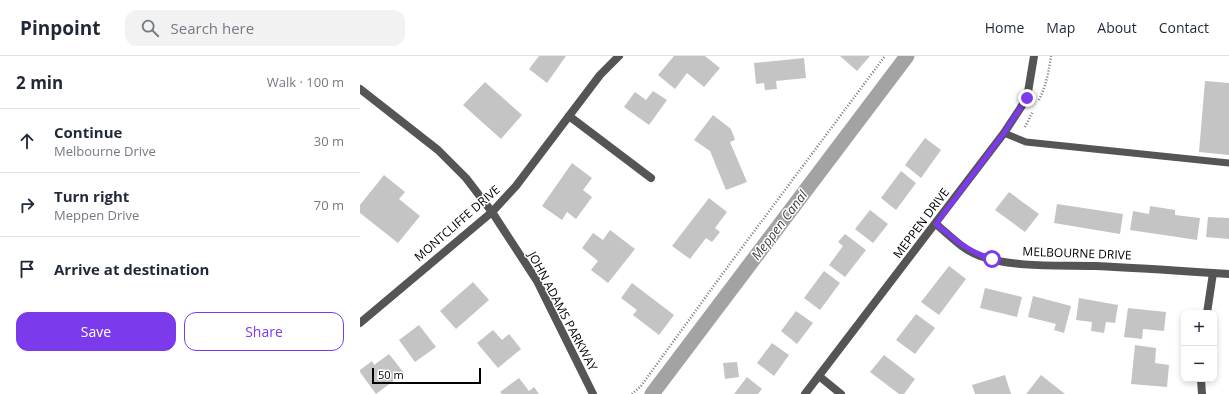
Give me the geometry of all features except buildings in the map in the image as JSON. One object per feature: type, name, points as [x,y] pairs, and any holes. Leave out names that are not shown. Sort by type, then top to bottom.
[{"type":"street","name":"MONTCLIFFE DRIVE","points":[[360,323],[492,212],[516,186],[600,74],[619,56]]},
{"type":"street","name":"MEPPEN DRIVE","points":[[805,394],[1004,133],[1027,98],[1034,56]]},
{"type":"street","name":"JOHN ADAMS PARKWAY","points":[[360,89],[438,150],[466,178],[492,212],[536,281],[593,394]]},
{"type":"street","points":[[568,116],[651,178]]},
{"type":"street","name":"MELBOURNE DRIVE","points":[[936,224],[966,249],[992,259],[1024,264],[1143,268],[1229,274]]},
{"type":"street","points":[[1207,310],[1213,273]]},
{"type":"street","points":[[819,376],[841,394]]},
{"type":"street","points":[[1202,382],[1202,394]]},
{"type":"lane","points":[[1004,133],[1026,142],[1229,163]]},
{"type":"path","points":[[632,394],[641,386],[726,269],[885,56]]},
{"type":"waterway","name":"Meppen Canal","points":[[652,394],[907,56]]},
{"type":"route","points":[[992,259],[966,249],[936,224],[1004,133],[1027,98]]}]
